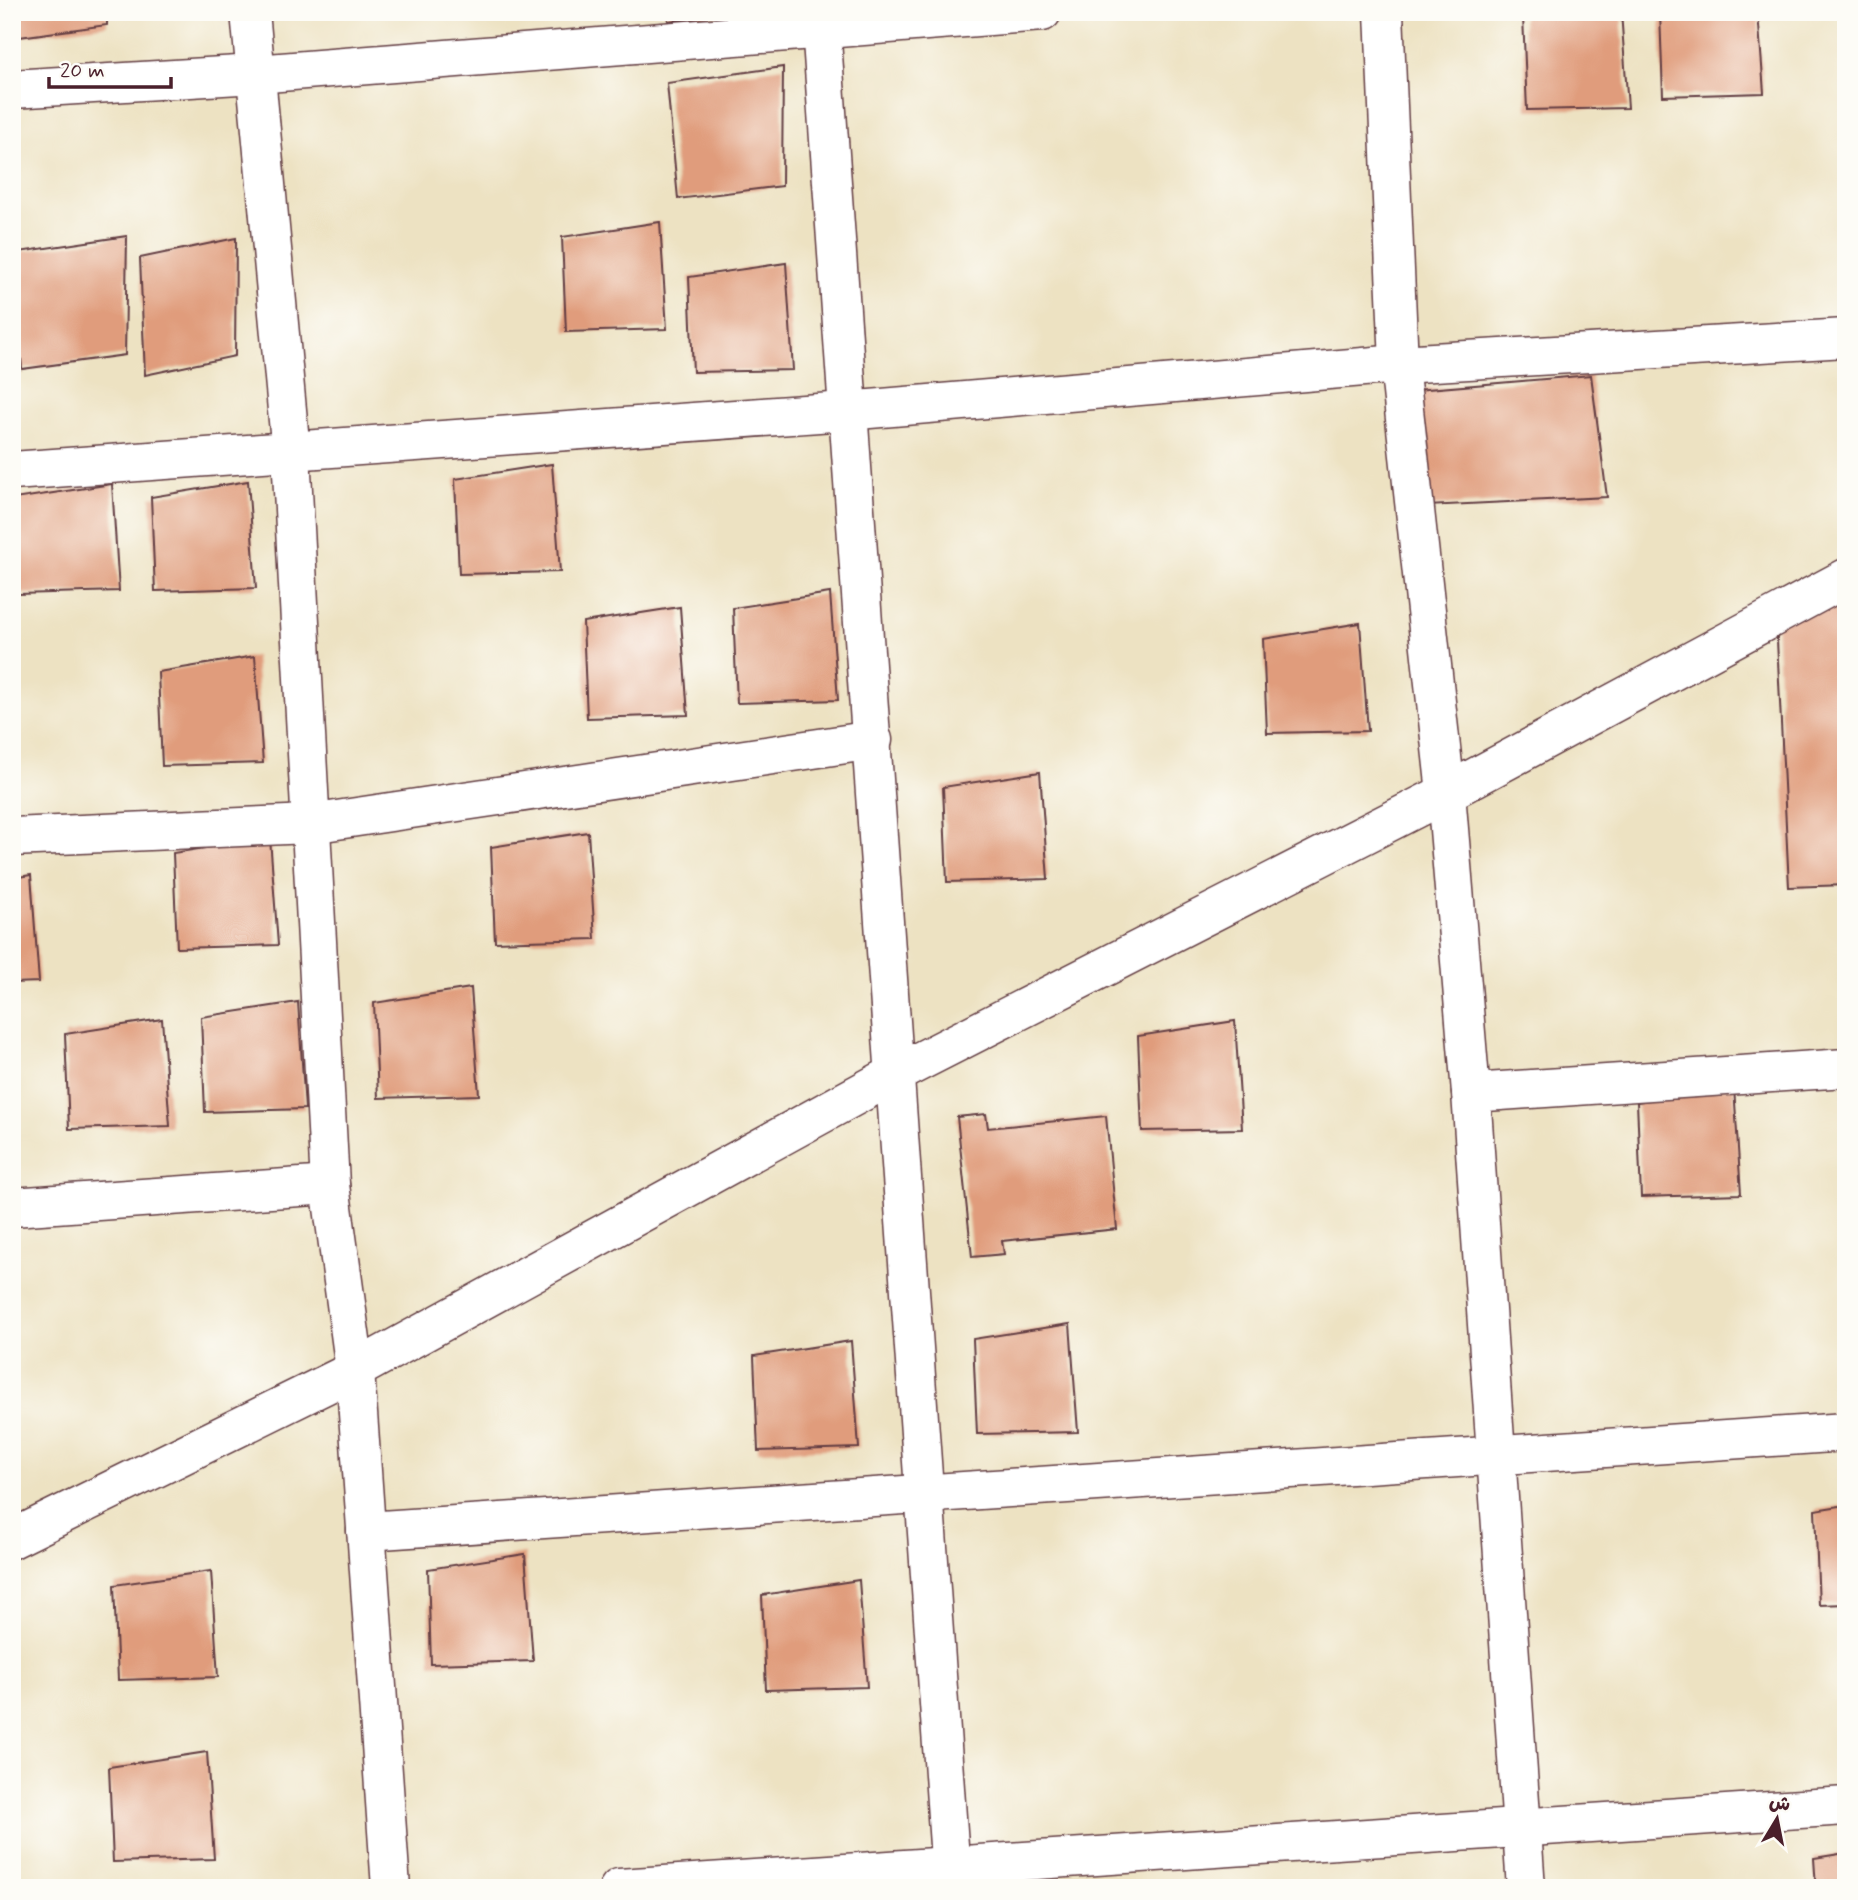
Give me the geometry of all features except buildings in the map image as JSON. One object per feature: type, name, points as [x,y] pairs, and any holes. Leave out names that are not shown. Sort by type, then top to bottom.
[{"type":"street","points":[[250,12],[291,453],[330,1185],[355,1370],[391,1888]]},
{"type":"street","points":[[12,89],[255,74],[820,20],[1042,12]]},
{"type":"street","points":[[1384,12],[1399,364],[1446,793],[1471,1093],[1526,1888]]},
{"type":"street","points":[[820,20],[846,411],[873,740],[893,1075],[951,1877]]},
{"type":"street","points":[[12,471],[846,411],[1399,364],[1846,338]]},
{"type":"street","points":[[12,1539],[355,1370],[893,1075],[1446,793],[1846,578]]},
{"type":"street","points":[[12,837],[310,824],[873,740]]},
{"type":"street","points":[[1471,1093],[1846,1068]]},
{"type":"street","points":[[12,1207],[330,1185]]},
{"type":"street","points":[[366,1531],[1846,1432]]},
{"type":"street","points":[[619,1888],[951,1877],[1521,1827],[1846,1806]]}]
